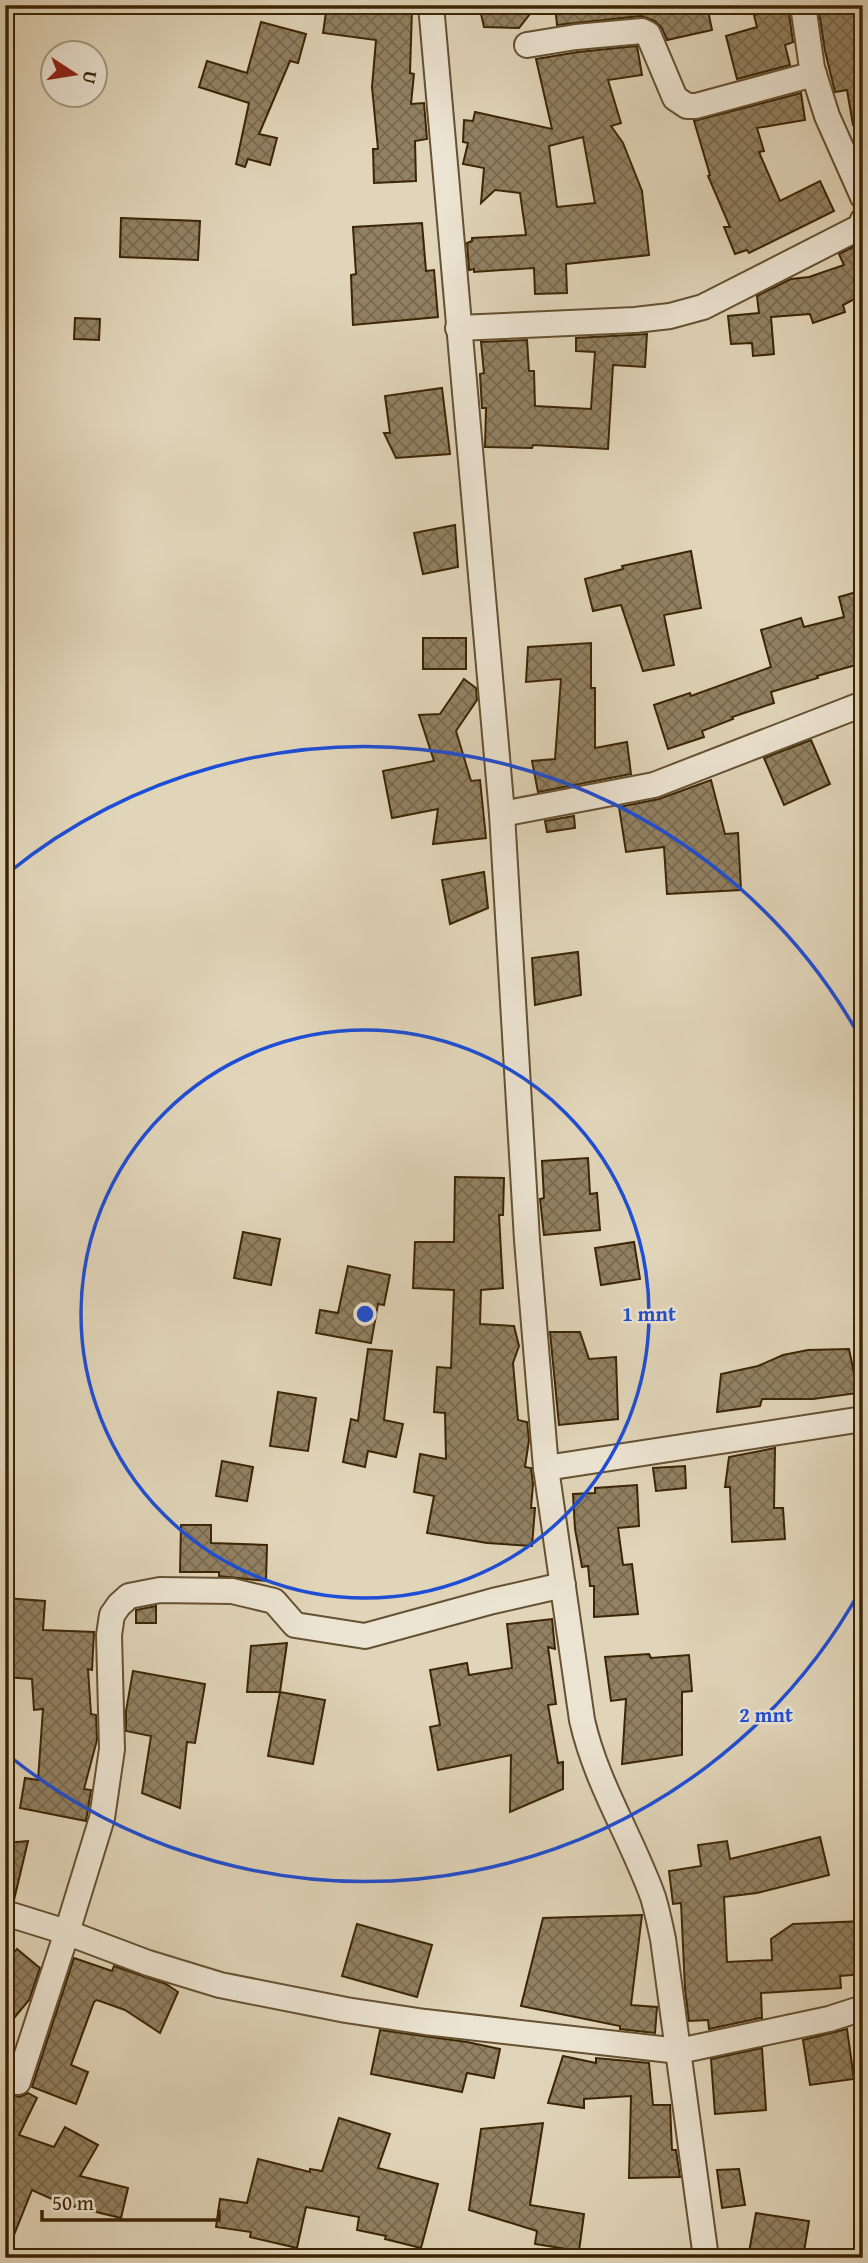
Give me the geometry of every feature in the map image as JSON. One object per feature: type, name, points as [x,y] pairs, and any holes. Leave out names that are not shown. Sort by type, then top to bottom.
[{"type":"street","points":[[431,5],[502,814],[527,1240],[546,1468],[588,1748],[653,1898],[663,1939],[706,2258]]},
{"type":"street","points":[[803,5],[814,75],[827,116],[863,197]]},
{"type":"street","points":[[527,45],[642,31],[648,34],[675,99],[687,106],[696,106],[814,75]]},
{"type":"street","points":[[458,328],[670,316],[703,307],[860,227],[863,220]]},
{"type":"street","points":[[502,814],[654,785],[863,705]]},
{"type":"street","points":[[546,1468],[863,1419]]},
{"type":"street","points":[[18,2082],[102,1818],[112,1749],[109,1635],[112,1615],[119,1605],[129,1597],[160,1590],[232,1591],[274,1601],[295,1625],[365,1636],[563,1585]]},
{"type":"street","points":[[5,1913],[220,1985],[346,2010],[425,2022],[679,2051],[829,2019],[863,2008]]},
{"type":"building","points":[[327,5],[412,9],[410,73],[414,74],[411,104],[424,103],[427,139],[415,141],[416,181],[374,183],[373,149],[378,149],[372,87],[376,40],[323,33]]},
{"type":"building","points":[[479,5],[537,5],[519,28],[484,27]]},
{"type":"building","points":[[555,5],[707,5],[712,30],[667,40],[662,28],[655,21],[641,16],[557,25]]},
{"type":"building","points":[[818,5],[863,5],[863,124],[853,125],[847,90],[835,92]]},
{"type":"building","points":[[788,6],[793,42],[785,45],[790,65],[737,79],[726,36],[757,27],[754,15]]},
{"type":"building","points":[[261,22],[306,34],[298,63],[290,61],[259,134],[277,138],[270,165],[248,159],[245,167],[236,164],[249,103],[199,87],[207,61],[247,73]]},
{"type":"building","points":[[637,46],[642,75],[608,80],[621,123],[611,126],[623,143],[642,191],[649,255],[566,264],[567,293],[535,294],[534,268],[474,272],[474,269],[469,270],[467,243],[472,241],[472,238],[526,235],[520,193],[495,190],[481,203],[484,168],[463,164],[468,143],[463,142],[464,120],[473,121],[475,112],[552,129],[536,59]],"holes":[[[583,137],[595,203],[557,207],[549,146]]]},
{"type":"building","points":[[801,93],[805,120],[757,128],[764,151],[759,152],[780,201],[820,181],[834,211],[749,253],[747,250],[735,254],[724,227],[730,227],[708,176],[710,175],[694,121]]},
{"type":"building","points":[[121,218],[200,221],[198,260],[120,257]]},
{"type":"building","points":[[422,223],[426,271],[434,270],[438,317],[353,325],[351,275],[356,274],[353,227]]},
{"type":"building","points":[[863,242],[863,301],[860,296],[843,305],[845,312],[813,323],[810,314],[771,317],[774,354],[753,356],[752,343],[731,344],[728,316],[759,313],[757,296],[791,279],[809,277],[844,265],[839,254]]},
{"type":"building","points":[[75,318],[100,319],[99,340],[74,339]]},
{"type":"building","points":[[647,334],[645,367],[613,365],[608,449],[533,445],[532,448],[485,447],[486,408],[482,408],[480,374],[484,373],[481,342],[527,340],[529,371],[534,371],[535,406],[591,409],[595,352],[576,351],[576,338]]},
{"type":"building","points":[[442,388],[450,454],[396,458],[384,433],[390,433],[385,396]]},
{"type":"building","points":[[455,525],[458,567],[423,574],[414,533]]},
{"type":"building","points":[[691,551],[701,608],[664,615],[674,665],[643,671],[621,605],[593,611],[585,579],[623,569],[622,566]]},
{"type":"building","points":[[863,590],[863,663],[771,692],[774,703],[732,717],[733,719],[702,731],[704,737],[668,749],[654,705],[690,693],[691,696],[771,667],[761,630],[801,618],[804,627],[844,617],[839,597]]},
{"type":"building","points":[[423,638],[466,638],[466,669],[423,669]]},
{"type":"building","points":[[591,643],[591,688],[595,688],[595,748],[627,742],[631,774],[538,792],[532,761],[555,759],[561,679],[526,682],[528,647]]},
{"type":"building","points":[[464,679],[476,688],[477,700],[456,731],[471,781],[480,780],[486,838],[433,844],[438,809],[392,818],[383,771],[434,761],[419,715],[440,714]]},
{"type":"building","points":[[811,740],[830,784],[784,805],[764,758]]},
{"type":"building","points":[[711,780],[725,834],[738,833],[741,890],[667,894],[664,847],[626,852],[619,807],[659,799]]},
{"type":"building","points":[[574,816],[575,828],[547,832],[545,821]]},
{"type":"building","points":[[484,872],[488,908],[450,924],[442,880]]},
{"type":"building","points":[[578,952],[581,995],[535,1005],[532,958]]},
{"type":"building","points":[[588,1158],[590,1194],[597,1193],[600,1230],[544,1235],[540,1199],[544,1198],[542,1161]]},
{"type":"building","points":[[455,1177],[504,1178],[503,1215],[499,1215],[503,1288],[481,1290],[480,1324],[514,1326],[519,1346],[513,1363],[518,1420],[527,1422],[529,1440],[525,1467],[531,1468],[533,1484],[531,1508],[535,1508],[532,1546],[487,1543],[427,1533],[434,1496],[414,1492],[420,1454],[446,1459],[445,1413],[434,1412],[437,1367],[451,1368],[454,1290],[413,1288],[415,1242],[454,1242]]},
{"type":"building","points":[[243,1232],[280,1239],[271,1285],[234,1278]]},
{"type":"building","points":[[634,1242],[640,1279],[601,1285],[595,1248]]},
{"type":"building","points":[[348,1266],[390,1275],[384,1305],[378,1304],[371,1343],[316,1333],[320,1310],[338,1313]]},
{"type":"building","points":[[550,1332],[580,1332],[589,1359],[616,1357],[618,1419],[559,1425]]},
{"type":"building","points":[[368,1349],[392,1351],[384,1420],[403,1424],[396,1457],[368,1451],[365,1467],[343,1462],[351,1419],[358,1421]]},
{"type":"building","points":[[849,1349],[858,1393],[813,1399],[762,1399],[760,1406],[717,1412],[721,1374],[758,1366],[783,1355],[808,1350]]},
{"type":"building","points":[[278,1392],[316,1398],[308,1451],[270,1446]]},
{"type":"building","points":[[775,1448],[774,1508],[783,1508],[785,1539],[732,1542],[730,1487],[725,1487],[729,1457]]},
{"type":"building","points":[[222,1461],[253,1467],[247,1501],[216,1496]]},
{"type":"building","points":[[685,1466],[686,1488],[656,1491],[653,1468]]},
{"type":"building","points":[[637,1485],[639,1526],[618,1528],[623,1565],[632,1564],[638,1614],[594,1617],[594,1586],[590,1586],[588,1566],[582,1567],[575,1529],[573,1494],[595,1493],[595,1488]]},
{"type":"building","points":[[181,1525],[211,1525],[211,1543],[267,1545],[266,1581],[219,1576],[219,1572],[180,1572]]},
{"type":"building","points":[[5,1598],[45,1601],[43,1630],[94,1632],[92,1670],[88,1669],[91,1714],[96,1715],[97,1740],[84,1789],[91,1790],[86,1821],[20,1808],[25,1778],[38,1780],[43,1709],[34,1710],[32,1679],[5,1677]]},
{"type":"building","points":[[156,1606],[156,1623],[136,1623],[136,1610]]},
{"type":"building","points":[[552,1619],[555,1649],[548,1647],[556,1704],[548,1705],[558,1763],[563,1762],[563,1789],[510,1812],[511,1755],[438,1770],[430,1727],[440,1725],[430,1670],[467,1663],[469,1675],[512,1668],[507,1624]]},
{"type":"building","points":[[287,1643],[280,1692],[247,1692],[251,1646]]},
{"type":"building","points":[[649,1654],[651,1658],[689,1655],[692,1691],[682,1692],[682,1755],[622,1764],[626,1699],[611,1701],[605,1657]]},
{"type":"building","points":[[133,1671],[205,1684],[195,1743],[187,1742],[180,1808],[142,1793],[151,1736],[126,1731],[126,1711]]},
{"type":"building","points":[[280,1692],[325,1700],[313,1764],[268,1756]]},
{"type":"building","points":[[820,1837],[829,1875],[757,1893],[724,1897],[727,1962],[772,1960],[771,1939],[793,1924],[863,1921],[863,1974],[840,1976],[841,1988],[761,1993],[762,2018],[709,2029],[708,2020],[689,2021],[681,1903],[673,1904],[669,1871],[701,1866],[698,1845],[727,1841],[730,1859]]},
{"type":"building","points":[[28,1841],[14,1900],[5,1899],[5,1843]]},
{"type":"building","points":[[642,1915],[631,2005],[657,2007],[655,2033],[620,2029],[620,2026],[521,2006],[543,1918]]},
{"type":"building","points":[[357,1924],[432,1945],[417,1997],[342,1976]]},
{"type":"building","points":[[17,1949],[40,1968],[29,2000],[5,2029],[5,1964]]},
{"type":"building","points":[[74,1958],[112,1971],[114,1966],[166,1984],[178,1992],[160,2033],[125,2010],[97,2000],[94,2002],[71,2065],[88,2072],[76,2104],[32,2087]]},
{"type":"building","points":[[847,2029],[854,2079],[810,2085],[803,2040]]},
{"type":"building","points":[[380,2030],[500,2049],[494,2078],[467,2073],[462,2092],[371,2074]]},
{"type":"building","points":[[762,2048],[766,2110],[715,2114],[711,2059]]},
{"type":"building","points":[[563,2056],[596,2063],[596,2058],[649,2063],[653,2105],[670,2105],[672,2150],[676,2150],[680,2177],[629,2178],[631,2096],[584,2099],[584,2108],[548,2103]]},
{"type":"building","points":[[28,2093],[37,2098],[19,2135],[54,2147],[65,2127],[98,2145],[80,2176],[128,2188],[121,2218],[63,2204],[32,2190],[6,2255],[5,2104],[10,2094],[20,2097]]},
{"type":"building","points":[[339,2118],[390,2134],[378,2168],[438,2184],[421,2248],[357,2230],[359,2217],[306,2207],[297,2248],[250,2237],[251,2232],[216,2227],[220,2199],[247,2203],[258,2159],[310,2172],[310,2169],[322,2171]]},
{"type":"building","points":[[543,2123],[530,2205],[584,2214],[579,2251],[535,2244],[537,2231],[469,2210],[481,2129]]},
{"type":"building","points":[[739,2169],[745,2205],[722,2208],[717,2170]]},
{"type":"building","points":[[756,2213],[809,2221],[803,2258],[748,2258]]}]
